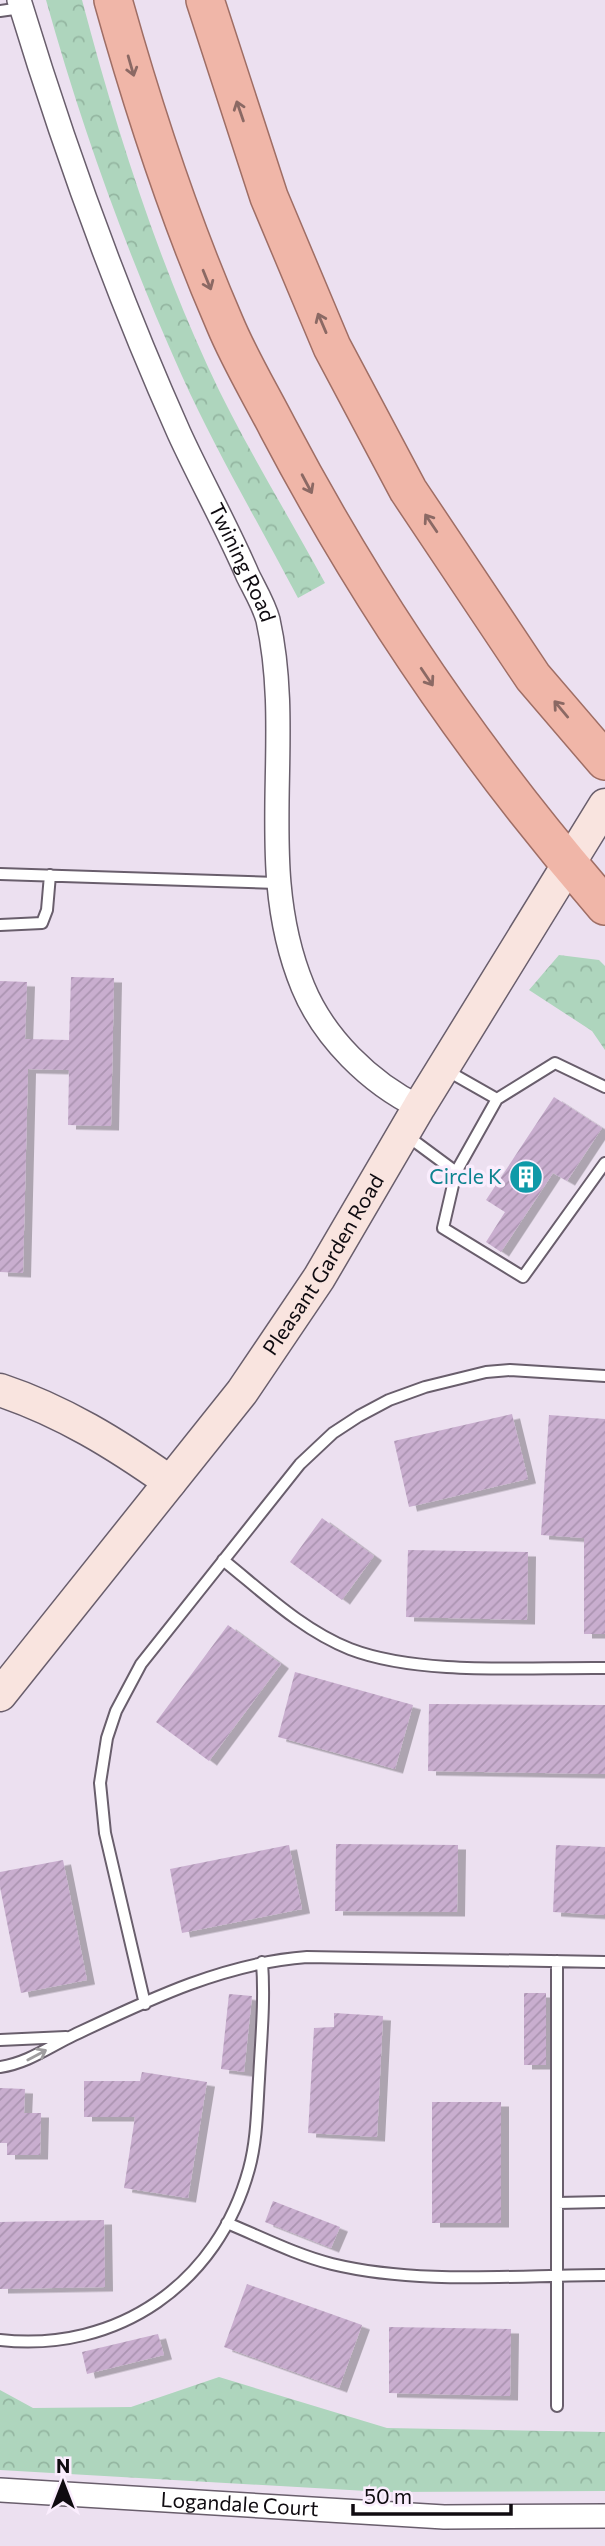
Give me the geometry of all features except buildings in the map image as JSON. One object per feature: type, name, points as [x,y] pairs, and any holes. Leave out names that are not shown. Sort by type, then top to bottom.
[{"type":"highway","points":[[113,0],[173,196],[226,327],[317,502],[426,676],[568,864],[605,906]]},
{"type":"highway","points":[[205,0],[269,197],[332,347],[408,489],[533,677],[605,761]]},
{"type":"main road","name":"Pleasant Garden Road","points":[[0,1695],[242,1392],[319,1278],[411,1120],[605,805]]},
{"type":"main road","points":[[0,1390],[38,1403],[110,1440],[170,1482]]},
{"type":"street","name":"Twining Road","points":[[14,6],[107,263],[180,436],[267,618],[276,684],[277,883],[279,906],[290,955],[304,991],[337,1042],[368,1074],[397,1096],[411,1120]]},
{"type":"street","name":"Logandale Court","points":[[0,2490],[444,2517],[605,2516]]},
{"type":"lane","points":[[0,874],[277,883]]},
{"type":"lane","points":[[0,925],[42,923],[47,910],[50,875]]},
{"type":"lane","points":[[605,1087],[555,1063],[497,1099],[456,1172],[443,1228],[523,1277],[605,1163]]},
{"type":"lane","points":[[443,1068],[497,1099]]},
{"type":"lane","points":[[411,1120],[456,1172]]},
{"type":"lane","points":[[145,2004],[105,1833],[100,1796],[103,1759],[113,1720],[127,1686],[300,1464],[333,1433],[388,1400],[435,1384],[486,1372],[510,1370],[605,1376]]},
{"type":"lane","points":[[223,1560],[294,1617],[350,1649],[419,1664],[605,1668]]},
{"type":"lane","points":[[0,2067],[26,2061],[72,2036],[227,1970],[262,1962],[307,1957],[605,1962]]},
{"type":"lane","points":[[556,1961],[556,2406]]},
{"type":"lane","points":[[0,2340],[50,2340],[87,2334],[118,2325],[151,2309],[198,2267],[227,2223],[239,2198],[255,2145],[264,1993],[262,1962]]},
{"type":"lane","points":[[0,2040],[72,2036]]},
{"type":"lane","points":[[557,2203],[605,2202]]},
{"type":"lane","points":[[227,2223],[334,2264],[422,2275],[605,2274]]},
{"type":"green space","points":[[46,0],[82,0],[137,186],[188,322],[235,422],[325,583],[298,598],[209,432],[162,330],[90,143]]},
{"type":"green space","points":[[559,955],[599,960],[605,966],[605,1050],[592,1031],[529,990]]},
{"type":"green space","points":[[219,2377],[387,2428],[605,2432],[605,2491],[384,2492],[0,2470],[0,2390],[33,2408],[131,2407]]},
{"type":"place","name":"Circle K","points":[[526,1177]]}]
